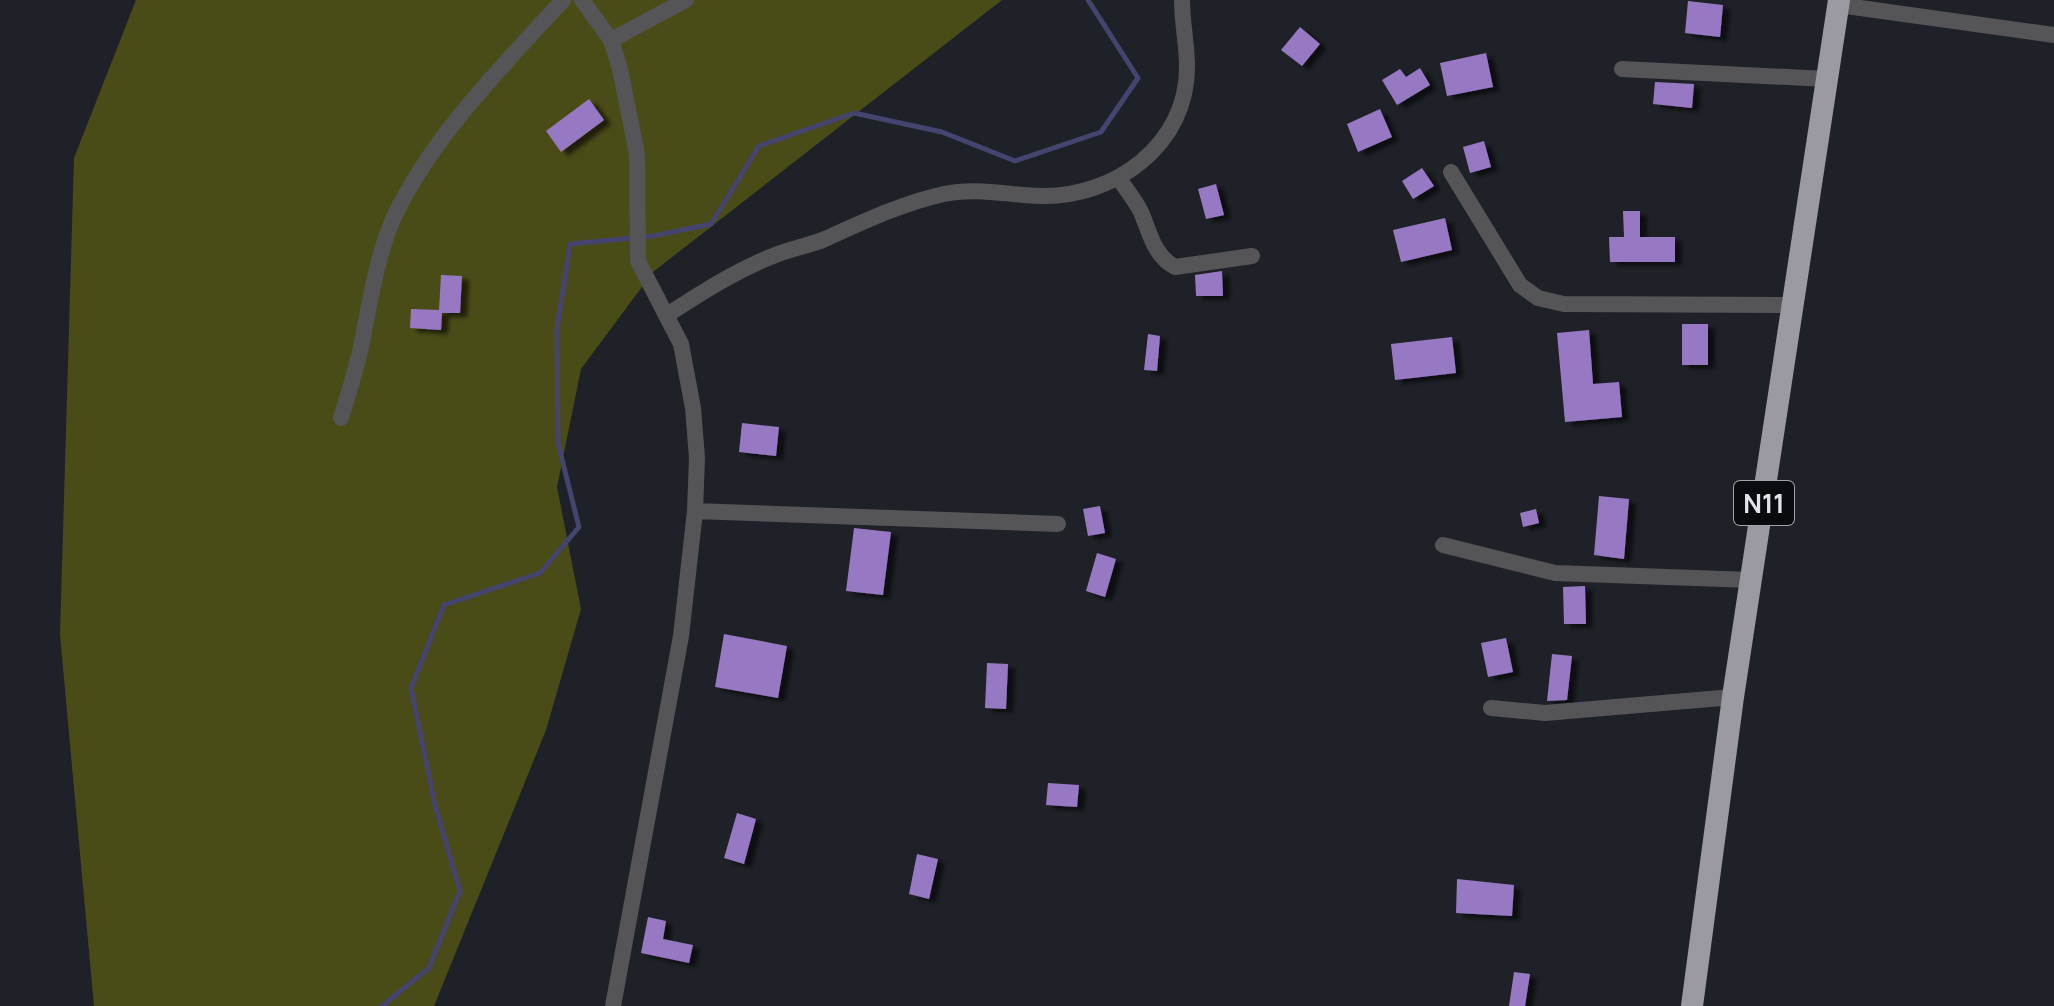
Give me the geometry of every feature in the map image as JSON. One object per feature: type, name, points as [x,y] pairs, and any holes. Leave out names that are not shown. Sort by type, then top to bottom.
[{"type":"highway","name":"N11","points":[[1692,1006],[1733,697],[1839,2]]},
{"type":"street","points":[[341,418],[360,351],[373,282],[393,219],[408,191],[450,130],[563,0]]},
{"type":"street","points":[[582,0],[611,40],[637,154],[638,261],[681,344],[693,408],[695,511],[673,688],[613,1006]]},
{"type":"street","points":[[611,40],[686,0]]},
{"type":"street","points":[[667,315],[715,284],[774,255],[823,240],[901,204],[949,193],[998,191],[1042,196],[1119,179],[1168,138],[1181,102],[1187,68],[1182,0]]},
{"type":"street","points":[[1839,2],[2054,35]]},
{"type":"street","points":[[1622,69],[1827,79]]},
{"type":"street","points":[[1451,172],[1520,285],[1538,298],[1564,304],[1795,305]]},
{"type":"street","points":[[1119,179],[1140,210],[1151,240],[1165,262],[1175,267],[1252,256]]},
{"type":"street","points":[[695,511],[1058,524]]},
{"type":"street","points":[[1443,545],[1555,573],[1751,580]]},
{"type":"street","points":[[1491,708],[1545,713],[1733,697]]},
{"type":"shaded area","points":[[136,0],[1002,0],[653,272],[581,369],[557,487],[581,609],[546,730],[434,1006],[94,1006],[60,635],[74,158]]},
{"type":"building","points":[[1688,1],[1723,5],[1720,37],[1685,33]]},
{"type":"building","points":[[1300,27],[1320,44],[1302,66],[1281,50]]},
{"type":"building","points":[[1486,53],[1493,87],[1447,96],[1440,63]]},
{"type":"building","points":[[1420,68],[1430,85],[1397,105],[1382,80],[1400,69],[1406,77]]},
{"type":"building","points":[[1655,82],[1694,84],[1692,108],[1653,104]]},
{"type":"building","points":[[589,99],[604,120],[561,152],[546,131]]},
{"type":"building","points":[[1380,109],[1392,137],[1358,152],[1347,124]]},
{"type":"building","points":[[1484,141],[1491,167],[1470,173],[1463,147]]},
{"type":"building","points":[[1422,168],[1434,186],[1413,199],[1402,181]]},
{"type":"building","points":[[1216,184],[1224,215],[1206,219],[1198,189]]},
{"type":"building","points":[[1623,211],[1640,211],[1640,237],[1675,237],[1675,262],[1610,262],[1609,237],[1624,237]]},
{"type":"building","points":[[1445,218],[1452,250],[1401,262],[1393,230]]},
{"type":"building","points":[[1222,271],[1223,296],[1196,296],[1195,275]]},
{"type":"building","points":[[441,275],[462,276],[460,313],[442,313],[441,330],[410,328],[411,309],[439,310]]},
{"type":"building","points":[[1682,324],[1708,324],[1708,365],[1682,365]]},
{"type":"building","points":[[1589,330],[1593,384],[1619,382],[1622,417],[1565,422],[1557,333]]},
{"type":"building","points":[[1148,334],[1160,336],[1157,371],[1144,370]]},
{"type":"building","points":[[1452,337],[1456,373],[1395,380],[1391,344]]},
{"type":"building","points":[[742,423],[779,427],[776,456],[739,452]]},
{"type":"building","points":[[1599,496],[1629,499],[1624,559],[1594,555]]},
{"type":"building","points":[[1100,506],[1105,533],[1088,536],[1083,509]]},
{"type":"building","points":[[1536,509],[1539,523],[1523,527],[1520,513]]},
{"type":"building","points":[[854,528],[891,532],[883,595],[846,591]]},
{"type":"building","points":[[1097,553],[1116,559],[1105,597],[1086,591]]},
{"type":"building","points":[[1585,586],[1586,624],[1564,624],[1563,587]]},
{"type":"building","points":[[724,634],[787,646],[778,698],[715,687]]},
{"type":"building","points":[[1506,638],[1513,672],[1488,677],[1481,643]]},
{"type":"building","points":[[1552,654],[1572,656],[1567,700],[1547,701]]},
{"type":"building","points":[[987,663],[1008,664],[1006,709],[985,708]]},
{"type":"building","points":[[1048,783],[1079,785],[1077,807],[1046,805]]},
{"type":"building","points":[[737,813],[756,819],[744,864],[724,858]]},
{"type":"building","points":[[917,854],[938,859],[929,899],[909,894]]},
{"type":"building","points":[[1457,879],[1514,885],[1512,916],[1456,913]]},
{"type":"building","points":[[648,917],[666,921],[663,939],[693,945],[689,963],[641,953]]},
{"type":"building","points":[[1514,972],[1530,974],[1525,1006],[1509,1006]]},
{"type":"waterway","points":[[382,1006],[429,968],[460,891],[435,805],[411,688],[444,605],[540,573],[579,527],[558,443],[557,329],[570,244],[653,236],[711,224],[759,146],[854,113],[942,132],[1015,161],[1101,132],[1138,78],[1088,0]]}]
